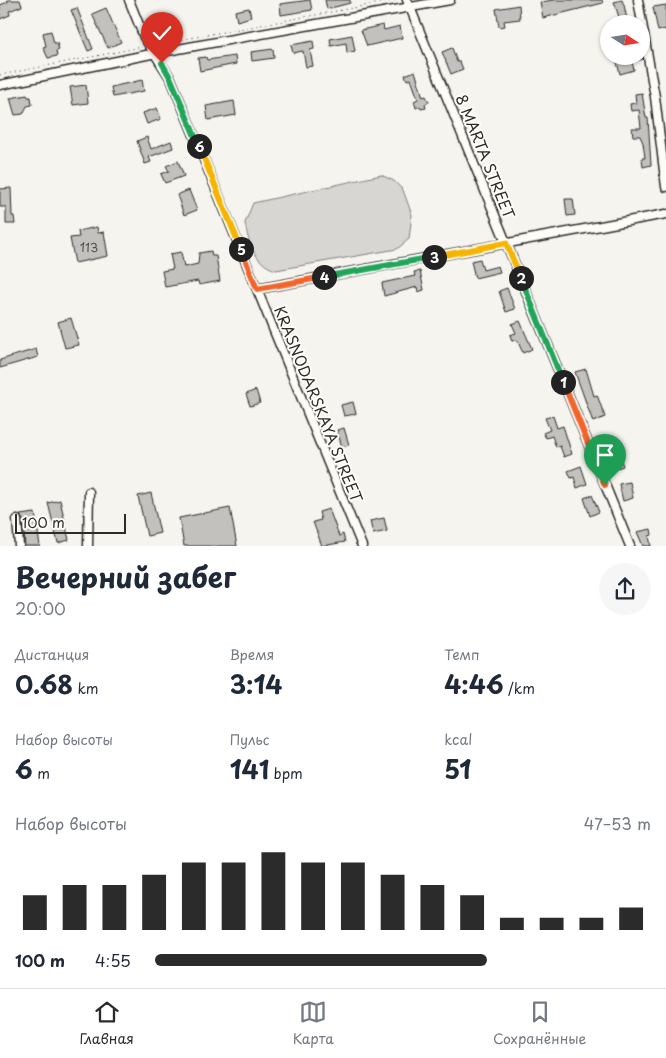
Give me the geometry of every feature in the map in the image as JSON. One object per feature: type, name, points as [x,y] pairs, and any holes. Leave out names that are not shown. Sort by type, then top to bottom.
[{"type":"street","name":"KRASNODARSKAYA STREET","points":[[129,0],[144,37],[171,79],[362,546]]},
{"type":"street","points":[[0,85],[408,4],[450,0]]},
{"type":"street","points":[[638,0],[656,97],[666,187]]},
{"type":"street","name":"8 MARTA STREET","points":[[408,4],[630,546]]},
{"type":"street","points":[[257,289],[666,214]]},
{"type":"street","points":[[88,546],[89,492]]},
{"type":"street","points":[[17,520],[19,546]]},
{"type":"path","points":[[0,75],[150,45],[396,0]]},
{"type":"shaded area","points":[[381,175],[394,181],[403,190],[412,215],[409,239],[397,249],[276,270],[258,258],[248,238],[245,223],[253,203]]},
{"type":"building","points":[[7,0],[20,0],[22,6],[9,11],[10,15],[0,19],[0,5],[8,2]]},
{"type":"building","points":[[310,0],[312,10],[281,15],[280,4]]},
{"type":"building","points":[[325,0],[350,0],[350,3],[327,9]]},
{"type":"building","points":[[554,0],[602,0],[603,3],[543,18],[540,2]]},
{"type":"building","points":[[622,0],[626,15],[618,15],[614,2]]},
{"type":"building","points":[[519,5],[520,19],[504,21],[505,26],[499,27],[496,9]]},
{"type":"building","points":[[666,5],[666,29],[658,31],[653,7]]},
{"type":"building","points":[[77,8],[93,49],[88,51],[71,10]]},
{"type":"building","points":[[106,8],[121,42],[108,48],[92,14]]},
{"type":"building","points":[[249,8],[251,17],[237,21],[235,11]]},
{"type":"building","points":[[383,25],[384,30],[400,26],[402,38],[367,46],[361,30]]},
{"type":"building","points":[[51,31],[54,43],[57,43],[59,50],[56,51],[57,56],[48,58],[43,47],[46,46],[43,33]]},
{"type":"building","points":[[352,35],[355,51],[347,53],[346,43],[331,46],[330,39]]},
{"type":"building","points":[[313,41],[314,49],[310,50],[313,66],[306,67],[303,51],[293,53],[291,45]]},
{"type":"building","points":[[452,48],[457,62],[460,62],[463,69],[451,74],[442,52]]},
{"type":"building","points":[[273,49],[274,58],[252,61],[251,52]]},
{"type":"building","points":[[235,56],[236,64],[200,71],[198,58],[206,57],[207,60]]},
{"type":"building","points":[[618,65],[633,65],[634,70],[620,74]]},
{"type":"building","points":[[415,71],[423,97],[426,96],[429,102],[425,104],[426,108],[421,109],[420,106],[416,108],[414,101],[418,99],[411,79],[407,80],[405,75]]},
{"type":"building","points":[[142,80],[144,91],[113,97],[111,87]]},
{"type":"building","points":[[86,85],[88,103],[73,105],[70,87]]},
{"type":"building","points":[[642,93],[646,118],[648,118],[651,165],[643,167],[642,158],[645,158],[643,143],[640,136],[633,136],[632,128],[641,128],[639,110],[631,111],[630,104],[636,103],[635,94]]},
{"type":"building","points":[[27,95],[31,97],[32,105],[27,106],[23,114],[15,115],[10,98]]},
{"type":"building","points":[[234,101],[236,115],[208,120],[206,106]]},
{"type":"building","points":[[157,108],[161,119],[147,124],[143,113]]},
{"type":"building","points":[[147,137],[151,149],[171,141],[173,148],[149,157],[151,162],[145,164],[137,141]]},
{"type":"building","points":[[178,161],[184,176],[165,183],[161,174],[169,171],[166,166]]},
{"type":"building","points":[[11,188],[12,216],[14,216],[15,224],[6,224],[6,207],[0,207],[0,189]]},
{"type":"building","points":[[189,190],[197,210],[184,215],[177,195]]},
{"type":"building","points":[[565,199],[573,199],[575,215],[567,216]]},
{"type":"building","points":[[97,227],[98,233],[104,232],[108,256],[75,263],[70,238],[79,237],[78,231]]},
{"type":"building","points":[[211,251],[212,256],[216,256],[220,281],[199,285],[198,281],[165,287],[162,271],[173,269],[170,254],[181,252],[184,267],[198,264],[199,253]]},
{"type":"building","points":[[480,259],[483,270],[498,266],[500,272],[475,278],[471,261]]},
{"type":"building","points":[[420,271],[424,290],[418,292],[417,287],[384,296],[382,283],[415,276],[414,272]]},
{"type":"building","points":[[507,288],[515,309],[506,312],[499,291]]},
{"type":"building","points":[[71,318],[79,345],[65,348],[58,322]]},
{"type":"building","points":[[520,321],[532,349],[523,353],[517,340],[512,341],[510,335],[516,333],[512,324]]},
{"type":"building","points":[[36,349],[38,357],[0,368],[0,360]]},
{"type":"building","points":[[586,369],[594,396],[597,395],[605,417],[593,422],[575,372]]},
{"type":"building","points":[[256,390],[260,403],[250,406],[246,394]]},
{"type":"building","points":[[353,402],[356,414],[344,416],[341,405]]},
{"type":"building","points":[[553,416],[557,428],[563,426],[572,454],[564,457],[560,446],[556,447],[552,436],[546,438],[543,433],[550,430],[545,418]]},
{"type":"building","points":[[344,428],[349,445],[342,447],[337,430]]},
{"type":"building","points":[[616,445],[623,466],[612,470],[604,449]]},
{"type":"building","points":[[581,466],[587,484],[577,488],[574,477],[571,478],[568,471]]},
{"type":"building","points":[[630,482],[633,498],[623,501],[619,484]]},
{"type":"building","points":[[151,493],[160,533],[147,536],[138,496]]},
{"type":"building","points":[[592,495],[599,512],[590,516],[584,498]]},
{"type":"building","points":[[60,500],[69,540],[58,543],[48,503]]},
{"type":"building","points":[[230,508],[237,546],[184,546],[179,518]]},
{"type":"building","points":[[329,509],[339,536],[343,534],[345,542],[322,546],[313,522],[321,520],[319,512]]},
{"type":"building","points":[[35,513],[40,546],[25,546],[23,520],[20,515]]},
{"type":"building","points":[[384,518],[387,531],[373,534],[370,521]]},
{"type":"building","points":[[651,529],[652,535],[649,536],[651,546],[643,546],[637,532]]},
{"type":"route","points":[[162,63],[171,79],[257,289],[506,243],[605,485]]}]
